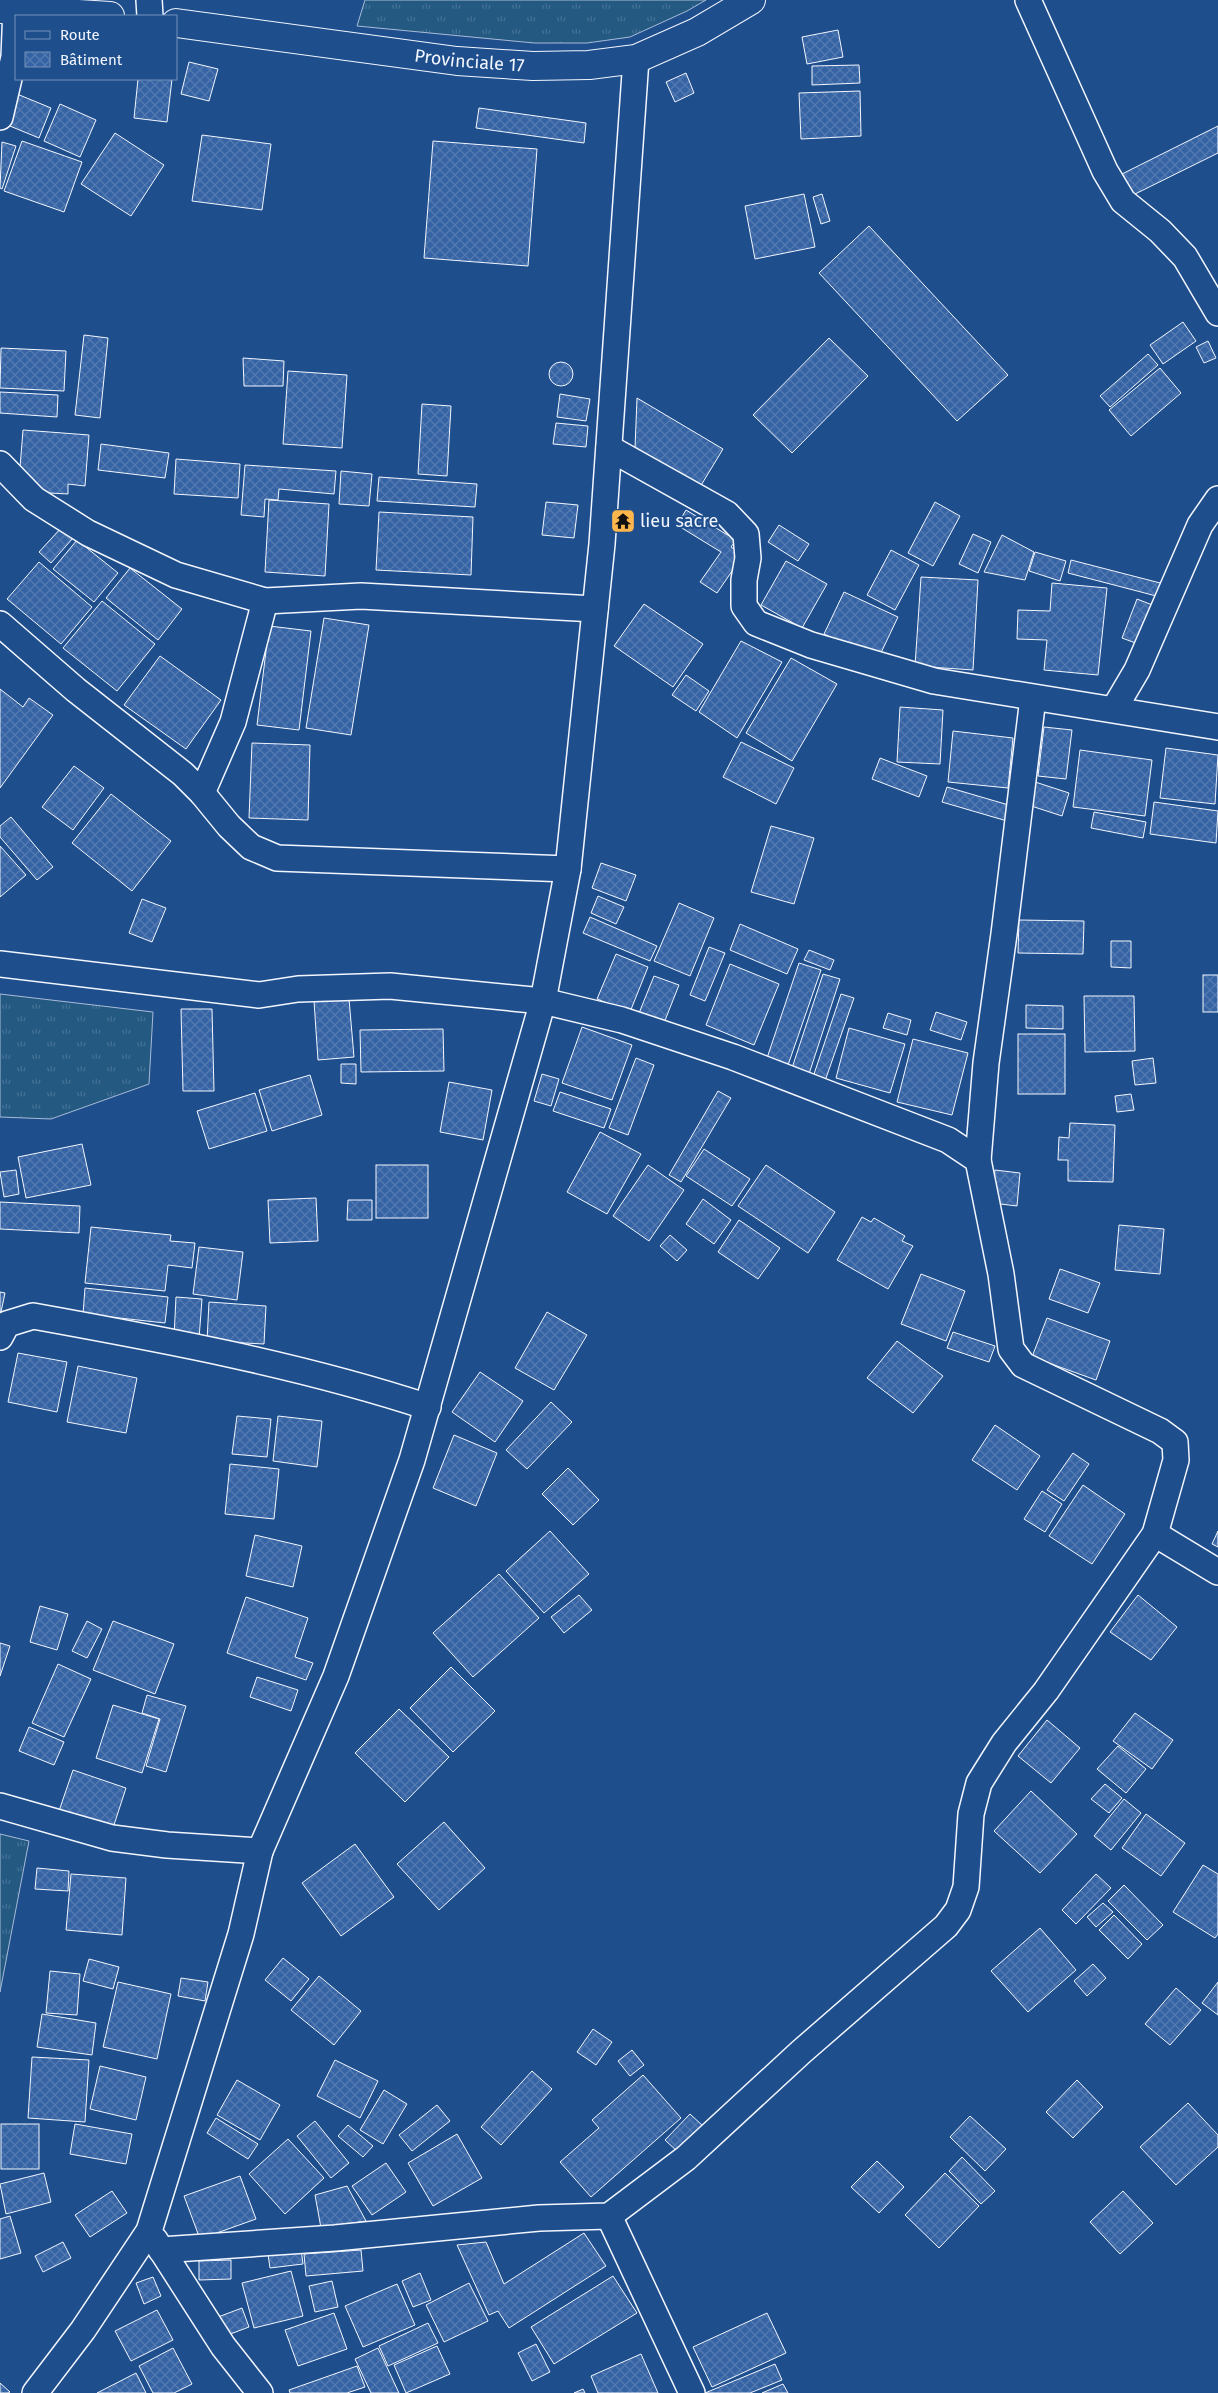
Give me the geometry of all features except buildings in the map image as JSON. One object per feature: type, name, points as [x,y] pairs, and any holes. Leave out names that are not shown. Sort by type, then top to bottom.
[{"type":"main road","name":"Provinciale 17","points":[[178,23],[457,61],[533,66],[589,65],[636,59],[698,32],[751,0]]},
{"type":"main road","points":[[8,8],[97,15]]},
{"type":"street","points":[[149,0],[150,15]]},
{"type":"street","points":[[1028,0],[1105,171],[1123,201],[1160,231],[1185,256],[1218,314]]},
{"type":"street","points":[[0,117],[14,57],[8,8]]},
{"type":"street","points":[[35,2393],[155,2241],[241,1934],[260,1851],[336,1676],[412,1460],[543,1001],[568,869],[602,544],[636,59]]},
{"type":"street","points":[[609,448],[727,514],[746,534],[748,558],[744,580],[744,606],[756,623],[811,645],[934,681],[1033,698],[1114,709],[1218,728]]},
{"type":"street","points":[[0,464],[34,499],[88,533],[176,575],[265,601],[361,596],[595,609]]},
{"type":"street","points":[[1114,709],[1137,670],[1200,526],[1218,499]]},
{"type":"street","points":[[202,793],[233,722],[265,601]]},
{"type":"street","points":[[0,624],[76,690],[183,774],[202,793],[229,826],[251,847],[277,858],[568,869]]},
{"type":"street","points":[[155,2241],[335,2238],[539,2218],[609,2216],[636,2198],[686,2158],[801,2052],[946,1926],[958,1910],[966,1887],[971,1814],[979,1783],[1004,1743],[1046,1690],[1155,1534],[1176,1460],[1174,1442],[1160,1431],[1024,1365],[1011,1349],[1000,1274],[978,1160],[986,1063],[1033,698]]},
{"type":"street","points":[[0,964],[258,995],[298,989],[390,986],[543,1001],[622,1020],[733,1057],[948,1140],[978,1160]]},
{"type":"street","points":[[0,1337],[6,1324],[33,1316],[244,1358],[364,1386],[428,1407]]},
{"type":"street","points":[[1155,1534],[1218,1572]]},
{"type":"street","points":[[0,1806],[112,1838],[167,1845],[260,1851]]},
{"type":"street","points":[[609,2216],[692,2393]]},
{"type":"street","points":[[155,2241],[223,2346],[260,2393]]},
{"type":"green space","points":[[365,0],[706,0],[687,11],[630,37],[587,43],[534,43],[357,26]]},
{"type":"green space","points":[[0,994],[153,1012],[149,1084],[51,1119],[0,1117]]},
{"type":"green space","points":[[0,1834],[29,1841],[0,1992]]},
{"type":"place","name":"lieu sacre","points":[[623,521]]}]
